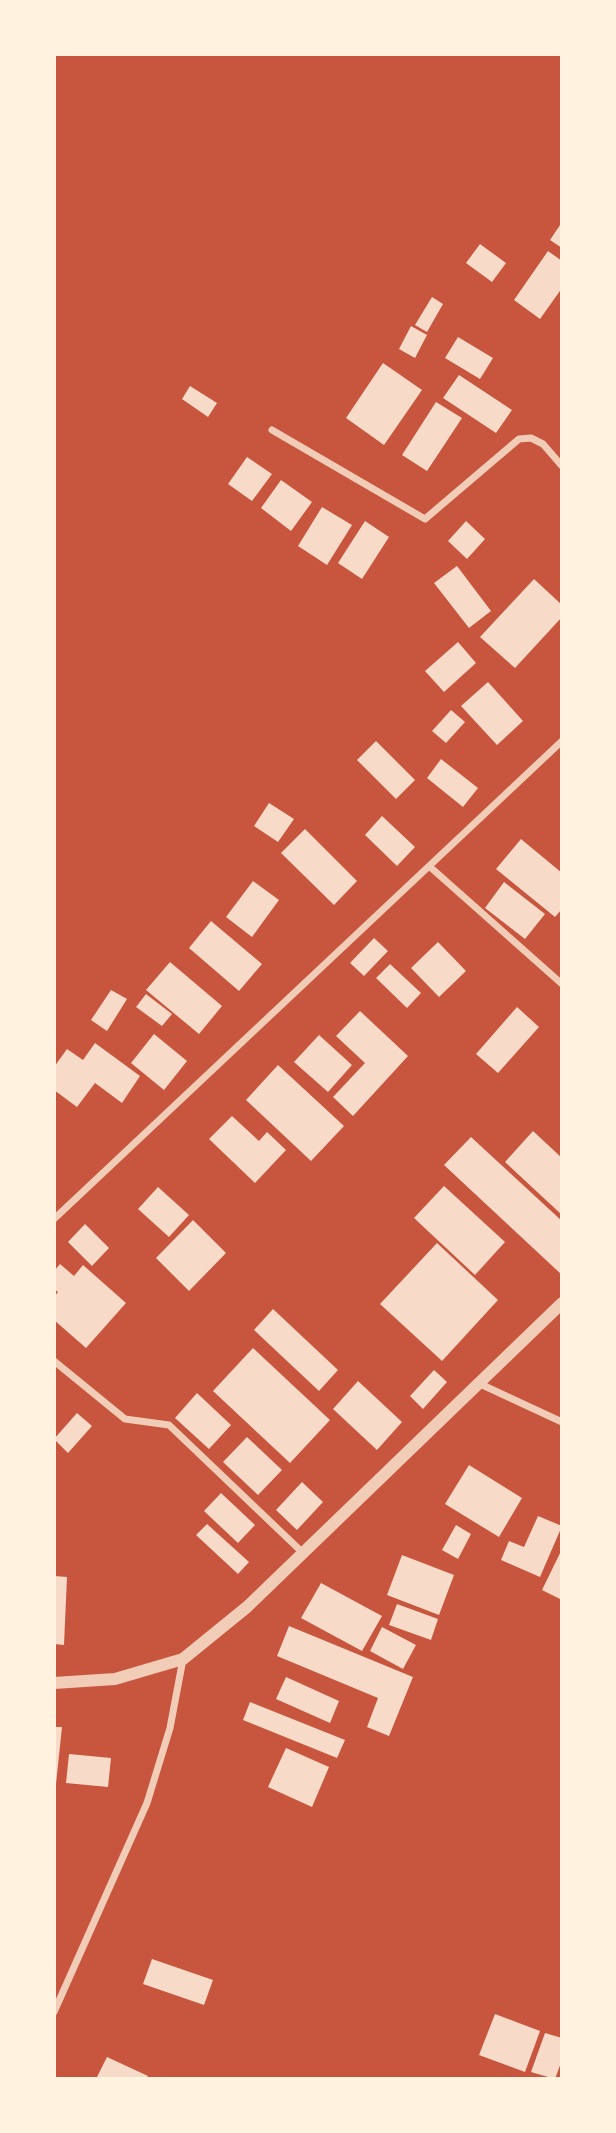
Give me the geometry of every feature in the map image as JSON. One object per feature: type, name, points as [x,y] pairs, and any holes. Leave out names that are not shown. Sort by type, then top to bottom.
[{"type":"street","points":[[272,430],[425,519],[519,439],[531,438],[543,443],[562,466]]},
{"type":"street","points":[[54,1219],[562,741]]},
{"type":"street","points":[[429,866],[562,984]]},
{"type":"street","points":[[54,1683],[115,1679],[183,1659],[247,1607],[562,1303]]},
{"type":"street","points":[[54,1361],[125,1419],[169,1425],[302,1552]]},
{"type":"street","points":[[477,1383],[562,1422]]},
{"type":"street","points":[[54,2012],[147,1803],[170,1728],[183,1659]]},
{"type":"building","points":[[562,222],[562,248],[550,240]]},
{"type":"building","points":[[480,244],[506,263],[492,282],[466,263]]},
{"type":"building","points":[[548,251],[562,261],[562,288],[540,319],[514,300]]},
{"type":"building","points":[[432,297],[443,304],[427,332],[415,325]]},
{"type":"building","points":[[411,326],[427,335],[415,358],[399,349]]},
{"type":"building","points":[[458,337],[493,358],[480,379],[445,358]]},
{"type":"building","points":[[383,363],[422,390],[384,445],[346,418]]},
{"type":"building","points":[[459,375],[512,410],[496,433],[443,398]]},
{"type":"building","points":[[190,386],[217,403],[208,417],[182,399]]},
{"type":"building","points":[[436,402],[462,418],[427,471],[402,455]]},
{"type":"building","points":[[247,457],[272,474],[252,501],[228,484]]},
{"type":"building","points":[[281,480],[312,502],[291,531],[261,508]]},
{"type":"building","points":[[322,507],[352,525],[327,565],[298,546]]},
{"type":"building","points":[[365,521],[389,537],[362,579],[338,563]]},
{"type":"building","points":[[466,521],[485,539],[467,559],[448,541]]},
{"type":"building","points":[[457,566],[491,611],[469,628],[434,583]]},
{"type":"building","points":[[534,579],[562,605],[562,617],[515,668],[480,637]]},
{"type":"building","points":[[458,642],[476,663],[444,692],[425,671]]},
{"type":"building","points":[[488,682],[523,721],[497,745],[461,706]]},
{"type":"building","points":[[451,710],[465,722],[446,743],[432,731]]},
{"type":"building","points":[[376,741],[415,780],[396,799],[357,760]]},
{"type":"building","points":[[441,759],[478,788],[463,807],[427,778]]},
{"type":"building","points":[[269,803],[294,819],[278,842],[254,826]]},
{"type":"building","points":[[382,816],[415,847],[397,866],[365,835]]},
{"type":"building","points":[[305,829],[357,881],[334,905],[281,853]]},
{"type":"building","points":[[521,839],[562,873],[562,909],[555,917],[496,869]]},
{"type":"building","points":[[253,881],[279,900],[252,937],[226,917]]},
{"type":"building","points":[[504,882],[545,914],[525,939],[485,908]]},
{"type":"building","points":[[211,921],[262,964],[239,991],[189,948]]},
{"type":"building","points":[[374,938],[388,951],[364,976],[350,963]]},
{"type":"building","points":[[438,942],[466,971],[439,997],[411,968]]},
{"type":"building","points":[[170,962],[222,1006],[199,1034],[146,990]]},
{"type":"building","points":[[390,964],[421,993],[407,1008],[376,978]]},
{"type":"building","points":[[111,990],[127,999],[107,1031],[91,1020]]},
{"type":"building","points":[[146,994],[172,1014],[162,1026],[136,1007]]},
{"type":"building","points":[[517,1007],[539,1027],[498,1073],[476,1054]]},
{"type":"building","points":[[360,1011],[408,1056],[353,1116],[333,1097],[365,1063],[336,1036]]},
{"type":"building","points":[[154,1034],[187,1061],[164,1090],[131,1063]]},
{"type":"building","points":[[319,1035],[352,1065],[328,1092],[294,1062]]},
{"type":"building","points":[[95,1043],[140,1076],[122,1103],[95,1083],[77,1107],[54,1090],[54,1067],[67,1049],[83,1060]]},
{"type":"building","points":[[278,1065],[344,1126],[311,1161],[246,1100]]},
{"type":"building","points":[[232,1116],[259,1141],[267,1132],[286,1150],[255,1183],[209,1139]]},
{"type":"building","points":[[533,1131],[562,1158],[562,1215],[505,1162]]},
{"type":"building","points":[[471,1137],[562,1221],[562,1275],[444,1165]]},
{"type":"building","points":[[444,1186],[505,1242],[475,1275],[414,1218]]},
{"type":"building","points":[[158,1187],[189,1215],[169,1237],[138,1209]]},
{"type":"building","points":[[193,1220],[226,1253],[189,1291],[156,1258]]},
{"type":"building","points":[[85,1224],[109,1248],[92,1266],[68,1242]]},
{"type":"building","points":[[437,1243],[498,1300],[442,1361],[380,1304]]},
{"type":"building","points":[[60,1264],[74,1276],[83,1265],[126,1303],[86,1348],[54,1320],[54,1297],[58,1292],[54,1289],[54,1271]]},
{"type":"building","points":[[273,1309],[338,1370],[319,1391],[254,1330]]},
{"type":"building","points":[[253,1348],[330,1420],[290,1463],[213,1391]]},
{"type":"building","points":[[434,1370],[447,1382],[423,1409],[410,1396]]},
{"type":"building","points":[[358,1381],[402,1422],[377,1450],[333,1409]]},
{"type":"building","points":[[197,1393],[231,1425],[209,1449],[175,1418]]},
{"type":"building","points":[[77,1413],[92,1426],[68,1453],[54,1439]]},
{"type":"building","points":[[247,1437],[282,1470],[258,1495],[223,1462]]},
{"type":"building","points":[[469,1465],[522,1498],[499,1537],[445,1504]]},
{"type":"building","points":[[302,1482],[323,1502],[297,1530],[276,1510]]},
{"type":"building","points":[[221,1493],[255,1525],[238,1543],[204,1511]]},
{"type":"building","points":[[538,1516],[562,1526],[540,1577],[501,1560],[509,1541],[524,1547]]},
{"type":"building","points":[[207,1524],[249,1562],[238,1574],[196,1535]]},
{"type":"building","points":[[456,1525],[471,1534],[458,1559],[442,1550]]},
{"type":"building","points":[[562,1549],[562,1600],[542,1590]]},
{"type":"building","points":[[402,1555],[454,1575],[439,1615],[387,1595]]},
{"type":"building","points":[[54,1576],[67,1577],[64,1645],[54,1644]]},
{"type":"building","points":[[321,1583],[382,1616],[362,1651],[301,1618]]},
{"type":"building","points":[[397,1604],[438,1619],[431,1640],[389,1625]]},
{"type":"building","points":[[289,1626],[413,1677],[389,1736],[367,1727],[378,1698],[277,1656]]},
{"type":"building","points":[[382,1627],[416,1645],[403,1669],[370,1651]]},
{"type":"building","points":[[286,1677],[339,1701],[330,1723],[276,1699]]},
{"type":"building","points":[[250,1702],[345,1740],[337,1758],[243,1720]]},
{"type":"building","points":[[54,1727],[62,1727],[56,1784],[54,1784]]},
{"type":"building","points":[[286,1748],[329,1767],[312,1807],[268,1787]]},
{"type":"building","points":[[69,1754],[111,1758],[108,1787],[66,1783]]},
{"type":"building","points":[[152,1959],[213,1980],[204,2005],[143,1984]]},
{"type":"building","points":[[495,2014],[540,2031],[525,2072],[479,2055]]},
{"type":"building","points":[[545,2033],[562,2038],[562,2060],[555,2079],[531,2072]]},
{"type":"building","points":[[107,2057],[148,2076],[146,2079],[96,2079]]}]
